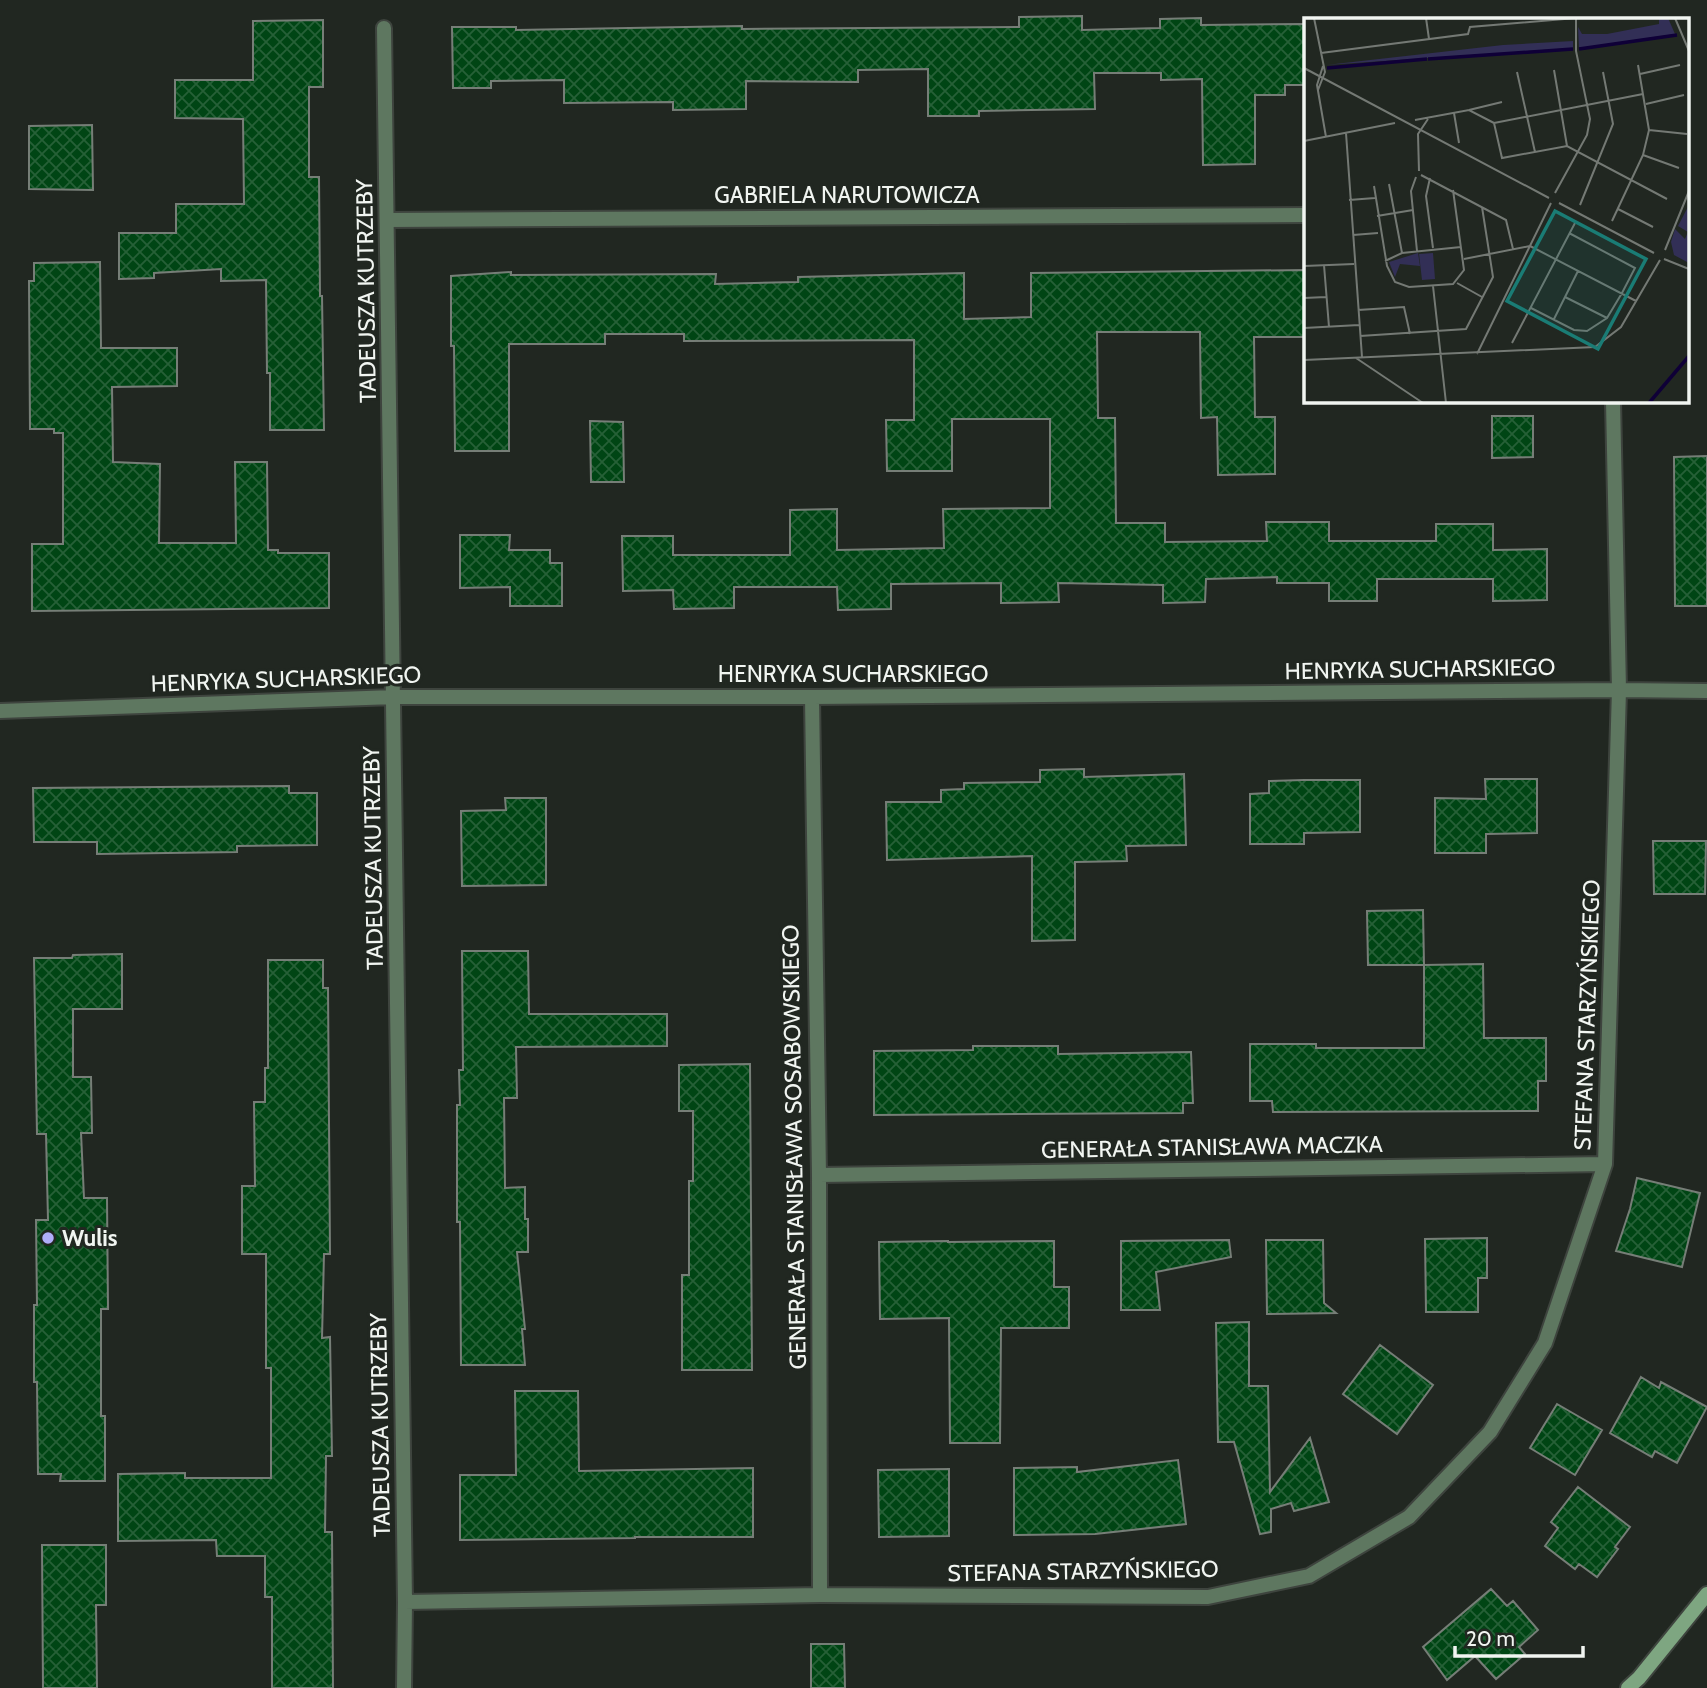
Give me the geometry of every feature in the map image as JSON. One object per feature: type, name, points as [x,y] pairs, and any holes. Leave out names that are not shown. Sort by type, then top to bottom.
[{"type":"street","name":"TADEUSZA KUTRZEBY","points":[[384,28],[404,1688]]},
{"type":"street","name":"GABRIELA NARUTOWICZA","points":[[388,220],[1304,215]]},
{"type":"street","name":"STEFANA STARZYŃSKIEGO","points":[[405,1602],[820,1595],[1208,1597],[1309,1576],[1409,1517],[1490,1432],[1545,1343],[1605,1164],[1619,690],[1613,402]]},
{"type":"street","name":"HENRYKA SUCHARSKIEGO","points":[[0,711],[394,697],[1707,691]]},
{"type":"street","name":"GENERAŁA STANISŁAWA SOSABOWSKIEGO","points":[[812,697],[819,1175],[820,1595]]},
{"type":"street","name":"GENERAŁA STANISŁAWA MACZKA","points":[[819,1175],[1605,1164]]},
{"type":"street","points":[[1628,1688],[1707,1594]]},
{"type":"building","points":[[1082,16],[1082,30],[1160,28],[1160,19],[1201,18],[1201,25],[1304,24],[1304,85],[1285,85],[1285,95],[1255,95],[1255,164],[1203,165],[1202,79],[1161,80],[1161,73],[1094,73],[1095,109],[979,111],[979,116],[928,116],[928,69],[858,70],[858,82],[746,81],[746,109],[673,110],[673,102],[564,103],[564,80],[491,81],[491,88],[453,88],[452,27],[516,27],[516,30],[742,26],[742,29],[1019,27],[1019,17]]},
{"type":"building","points":[[323,20],[323,87],[309,87],[309,177],[319,177],[324,430],[270,430],[266,280],[221,281],[221,269],[154,273],[154,278],[119,279],[119,233],[176,233],[176,204],[244,204],[243,119],[175,118],[175,80],[253,80],[253,21]]},
{"type":"building","points":[[92,125],[93,190],[29,189],[29,126]]},
{"type":"building","points":[[100,262],[101,348],[177,348],[177,386],[112,387],[113,462],[160,464],[159,543],[236,543],[235,462],[267,462],[268,550],[278,550],[278,553],[329,553],[329,608],[32,611],[32,544],[63,544],[63,433],[54,433],[54,429],[30,429],[29,281],[34,281],[34,263]]},
{"type":"building","points":[[1304,270],[1304,337],[1254,337],[1255,417],[1275,417],[1275,474],[1218,475],[1217,417],[1201,418],[1200,332],[1097,332],[1098,418],[1115,418],[1116,523],[1165,523],[1165,542],[1267,541],[1266,522],[1329,522],[1329,541],[1436,541],[1436,524],[1493,524],[1493,550],[1547,549],[1547,600],[1493,601],[1493,579],[1377,579],[1377,601],[1329,601],[1329,583],[1277,583],[1277,577],[1206,579],[1205,602],[1163,603],[1163,585],[1058,583],[1059,602],[1001,603],[1001,583],[891,584],[891,609],[838,610],[837,587],[734,587],[734,608],[674,609],[673,590],[623,591],[622,536],[673,536],[673,555],[790,555],[790,510],[837,509],[837,550],[944,548],[943,509],[1050,508],[1050,419],[952,419],[952,471],[887,471],[886,420],[914,420],[914,340],[684,341],[684,334],[605,334],[605,344],[509,344],[509,451],[455,451],[451,276],[511,272],[511,275],[716,274],[715,284],[798,282],[798,277],[964,273],[964,319],[1031,317],[1031,273]]},
{"type":"building","points":[[1492,416],[1533,416],[1533,457],[1492,458]]},
{"type":"building","points":[[590,421],[623,422],[624,482],[591,482]]},
{"type":"building","points":[[1707,456],[1707,606],[1675,606],[1674,457]]},
{"type":"building","points":[[460,535],[510,535],[509,550],[550,550],[550,563],[562,563],[562,606],[510,606],[510,587],[460,588]]},
{"type":"building","points":[[1084,769],[1084,777],[1184,774],[1186,845],[1126,846],[1127,861],[1075,862],[1075,940],[1032,941],[1032,856],[887,860],[886,802],[941,802],[941,790],[964,789],[964,783],[1040,782],[1040,770]]},
{"type":"building","points":[[1485,779],[1537,779],[1537,833],[1486,834],[1486,853],[1435,853],[1435,798],[1486,799]]},
{"type":"building","points":[[1360,780],[1360,832],[1304,833],[1304,844],[1250,844],[1250,794],[1269,793],[1269,781]]},
{"type":"building","points":[[289,786],[289,793],[317,793],[317,845],[237,846],[237,852],[97,854],[97,842],[34,842],[33,788]]},
{"type":"building","points":[[505,798],[546,798],[546,885],[462,886],[461,811],[506,810]]},
{"type":"building","points":[[1653,841],[1706,841],[1705,894],[1654,894]]},
{"type":"building","points":[[1423,910],[1424,965],[1368,965],[1367,911]]},
{"type":"building","points":[[462,951],[528,951],[529,1014],[667,1014],[667,1046],[516,1047],[517,1098],[504,1098],[505,1188],[525,1187],[528,1252],[517,1252],[525,1329],[522,1329],[525,1365],[461,1365],[457,1105],[460,1105],[459,1070],[463,1070]]},
{"type":"building","points":[[122,954],[122,1009],[73,1009],[73,1077],[91,1077],[92,1133],[81,1133],[84,1198],[107,1198],[108,1309],[101,1309],[101,1416],[105,1416],[105,1481],[60,1481],[61,1474],[38,1474],[37,1382],[34,1382],[36,1220],[48,1220],[46,1134],[37,1134],[34,958]]},
{"type":"building","points":[[268,960],[323,960],[323,988],[328,988],[330,1254],[324,1254],[322,1338],[330,1337],[332,1456],[326,1456],[325,1532],[332,1532],[333,1688],[272,1688],[272,1597],[265,1597],[265,1556],[217,1556],[216,1540],[118,1541],[118,1474],[185,1473],[185,1478],[271,1478],[271,1368],[266,1368],[266,1254],[242,1254],[242,1186],[255,1186],[254,1102],[265,1102],[265,1068],[268,1068]]},
{"type":"building","points":[[1483,964],[1484,1038],[1546,1038],[1546,1081],[1538,1081],[1538,1111],[1273,1112],[1272,1101],[1250,1101],[1250,1044],[1316,1044],[1316,1048],[1424,1048],[1424,965]]},
{"type":"building","points":[[973,1046],[1058,1046],[1058,1054],[1191,1052],[1193,1103],[1183,1103],[1183,1113],[874,1115],[874,1051],[973,1050]]},
{"type":"building","points":[[750,1064],[752,1370],[682,1370],[682,1275],[689,1275],[689,1181],[693,1181],[693,1111],[679,1111],[679,1065]]},
{"type":"building","points":[[1637,1178],[1700,1193],[1682,1267],[1616,1251]]},
{"type":"building","points":[[1487,1238],[1487,1278],[1478,1278],[1478,1312],[1426,1312],[1425,1239]]},
{"type":"building","points":[[1229,1240],[1231,1257],[1156,1272],[1160,1310],[1121,1310],[1121,1241]]},
{"type":"building","points":[[1266,1240],[1323,1240],[1324,1303],[1336,1313],[1267,1314]]},
{"type":"building","points":[[1054,1241],[1054,1287],[1069,1287],[1069,1328],[1001,1328],[1000,1443],[950,1443],[949,1318],[880,1319],[879,1242]]},
{"type":"building","points":[[1249,1322],[1249,1386],[1268,1386],[1270,1492],[1310,1438],[1329,1502],[1294,1511],[1291,1503],[1271,1509],[1271,1532],[1260,1534],[1234,1442],[1218,1442],[1216,1323]]},
{"type":"building","points":[[1380,1345],[1433,1385],[1397,1434],[1343,1394]]},
{"type":"building","points":[[1641,1377],[1659,1388],[1661,1382],[1707,1407],[1677,1463],[1655,1451],[1652,1457],[1610,1433]]},
{"type":"building","points":[[515,1391],[578,1391],[579,1471],[753,1468],[753,1537],[460,1540],[460,1475],[516,1475]]},
{"type":"building","points":[[1557,1404],[1602,1430],[1575,1475],[1530,1448]]},
{"type":"building","points":[[1178,1460],[1186,1524],[1095,1534],[1014,1535],[1014,1468],[1077,1467],[1077,1472]]},
{"type":"building","points":[[949,1469],[949,1536],[879,1537],[878,1470]]},
{"type":"building","points":[[1578,1487],[1630,1527],[1615,1547],[1618,1549],[1597,1577],[1579,1564],[1575,1569],[1545,1546],[1558,1528],[1551,1522]]},
{"type":"building","points":[[42,1545],[106,1545],[106,1605],[96,1605],[97,1688],[43,1688]]},
{"type":"building","points":[[1491,1589],[1507,1606],[1513,1601],[1538,1630],[1519,1647],[1525,1654],[1496,1679],[1475,1656],[1447,1680],[1423,1647]]},
{"type":"building","points":[[811,1644],[844,1644],[845,1688],[811,1688]]},
{"type":"place","name":"Wulis","points":[[48,1238]]}]
